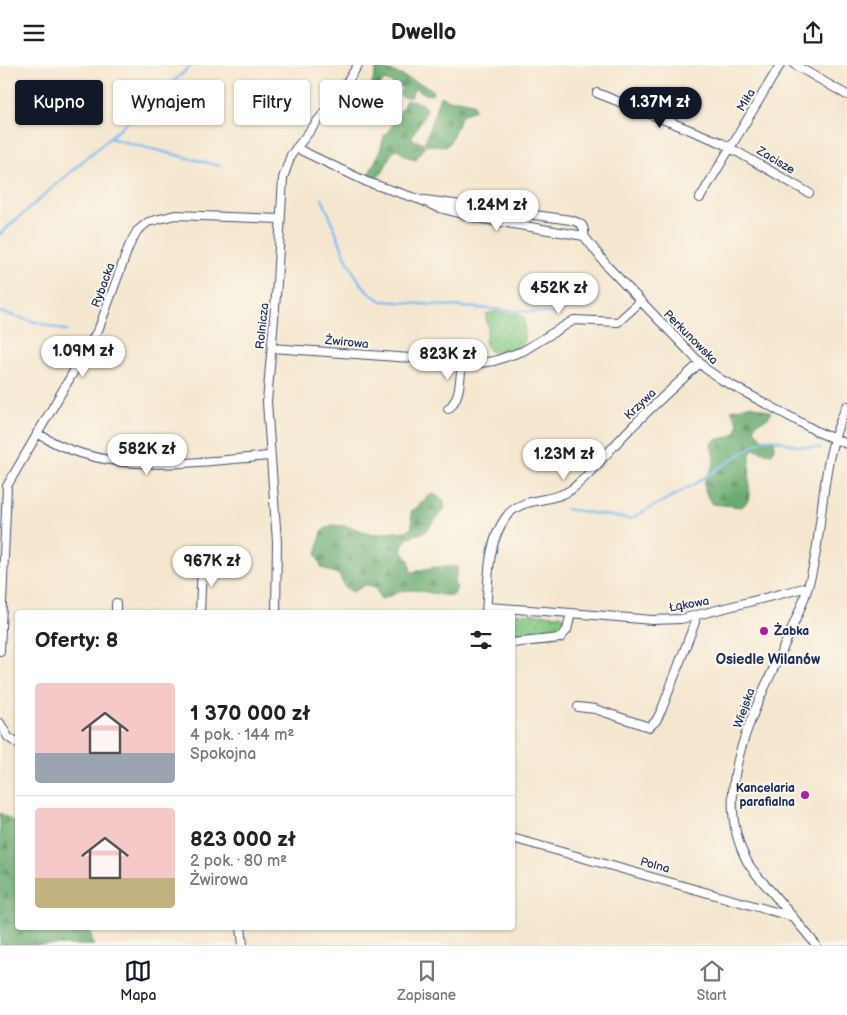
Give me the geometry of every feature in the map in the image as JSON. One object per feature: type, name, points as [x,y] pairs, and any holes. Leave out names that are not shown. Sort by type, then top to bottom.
[{"type":"street","name":"Rolnicza","points":[[276,610],[277,542],[267,402],[284,171],[296,148],[344,87],[358,65]]},
{"type":"street","points":[[795,65],[847,95]]},
{"type":"street","name":"Miła","points":[[700,198],[777,66]]},
{"type":"street","name":"Zacisze","points":[[597,93],[689,127],[731,147],[809,193]]},
{"type":"street","name":"Perkunowska","points":[[296,148],[367,182],[436,207],[477,217],[584,236],[640,302],[700,363],[722,381],[833,439],[847,444]]},
{"type":"street","name":"Perkunowska","points":[[421,200],[453,202],[570,221],[582,224],[584,236]]},
{"type":"street","name":"Rybacka","points":[[0,651],[4,499],[7,486],[36,433],[99,329],[128,246],[137,231],[148,222],[175,215],[280,219]]},
{"type":"street","name":"Żwirowa","points":[[272,347],[462,362],[487,362],[524,351],[574,320],[618,322],[640,302]]},
{"type":"street","points":[[448,409],[454,405],[462,362]]},
{"type":"street","name":"Krzywa","points":[[486,610],[491,551],[508,514],[521,505],[556,498],[573,488],[629,429],[700,363]]},
{"type":"street","name":"Wiejska","points":[[816,945],[755,873],[746,858],[736,825],[735,790],[739,757],[752,718],[808,587],[833,439],[847,406]]},
{"type":"street","points":[[36,433],[63,449],[84,456],[147,465],[270,456]]},
{"type":"street","points":[[200,610],[202,562]]},
{"type":"street","name":"Łąkowa","points":[[515,611],[571,613],[652,620],[694,616],[808,587]]},
{"type":"street","points":[[116,603],[116,610]]},
{"type":"street","points":[[515,643],[560,638],[568,631],[571,613]]},
{"type":"street","points":[[578,707],[595,709],[649,727],[653,725],[662,709],[692,630],[694,616]]},
{"type":"street","points":[[0,723],[8,737],[15,742]]},
{"type":"street","name":"Polna","points":[[515,839],[790,916]]},
{"type":"street","points":[[241,930],[242,945]]},
{"type":"green space","points":[[376,69],[394,72],[428,87],[432,90],[433,94],[427,95],[415,88],[411,97],[403,97],[402,80],[373,80]]},
{"type":"green space","points":[[440,96],[450,100],[473,103],[475,110],[462,115],[449,144],[446,146],[427,145],[425,142]]},
{"type":"green space","points":[[406,100],[424,106],[427,111],[412,136],[413,140],[423,142],[425,146],[416,159],[407,157],[397,149],[390,156],[378,178],[373,180],[368,176],[381,148],[384,136],[393,125],[402,125],[402,108]]},
{"type":"green space","points":[[495,312],[518,314],[524,318],[524,336],[520,346],[510,350],[491,352],[486,347],[485,342],[488,328],[486,314]]},
{"type":"green space","points":[[752,405],[771,412],[768,418],[755,424],[754,429],[761,438],[774,440],[775,446],[771,454],[753,449],[750,454],[749,500],[742,507],[712,504],[705,487],[705,481],[714,463],[711,445],[715,440],[729,437],[736,433],[738,423],[731,410]]},
{"type":"green space","points":[[433,494],[444,500],[445,508],[426,531],[408,538],[402,545],[403,553],[409,560],[411,572],[435,567],[455,566],[458,569],[454,583],[457,587],[454,595],[411,590],[401,591],[381,599],[374,586],[365,585],[353,592],[345,588],[339,575],[322,568],[316,554],[322,531],[331,525],[346,526],[373,534],[406,531],[412,528],[411,511]]},
{"type":"green space","points":[[515,613],[561,615],[566,620],[564,627],[555,636],[515,639]]},
{"type":"green space","points":[[0,813],[15,822],[15,930],[90,930],[94,945],[0,945]]},
{"type":"waterway","points":[[0,234],[192,65]]},
{"type":"waterway","points":[[109,138],[220,166]]},
{"type":"waterway","points":[[322,199],[352,270],[370,293],[382,301],[558,314]]},
{"type":"waterway","points":[[0,312],[67,331]]},
{"type":"waterway","points":[[566,509],[630,519],[693,485],[764,439],[772,439],[797,446],[820,448]]},
{"type":"place","name":"Żabka","points":[[764,631]]},
{"type":"place","name":"Kancelaria parafialna","points":[[805,795]]},
{"type":"district","name":"Osiedle Wilanów","points":[[768,659]]}]
